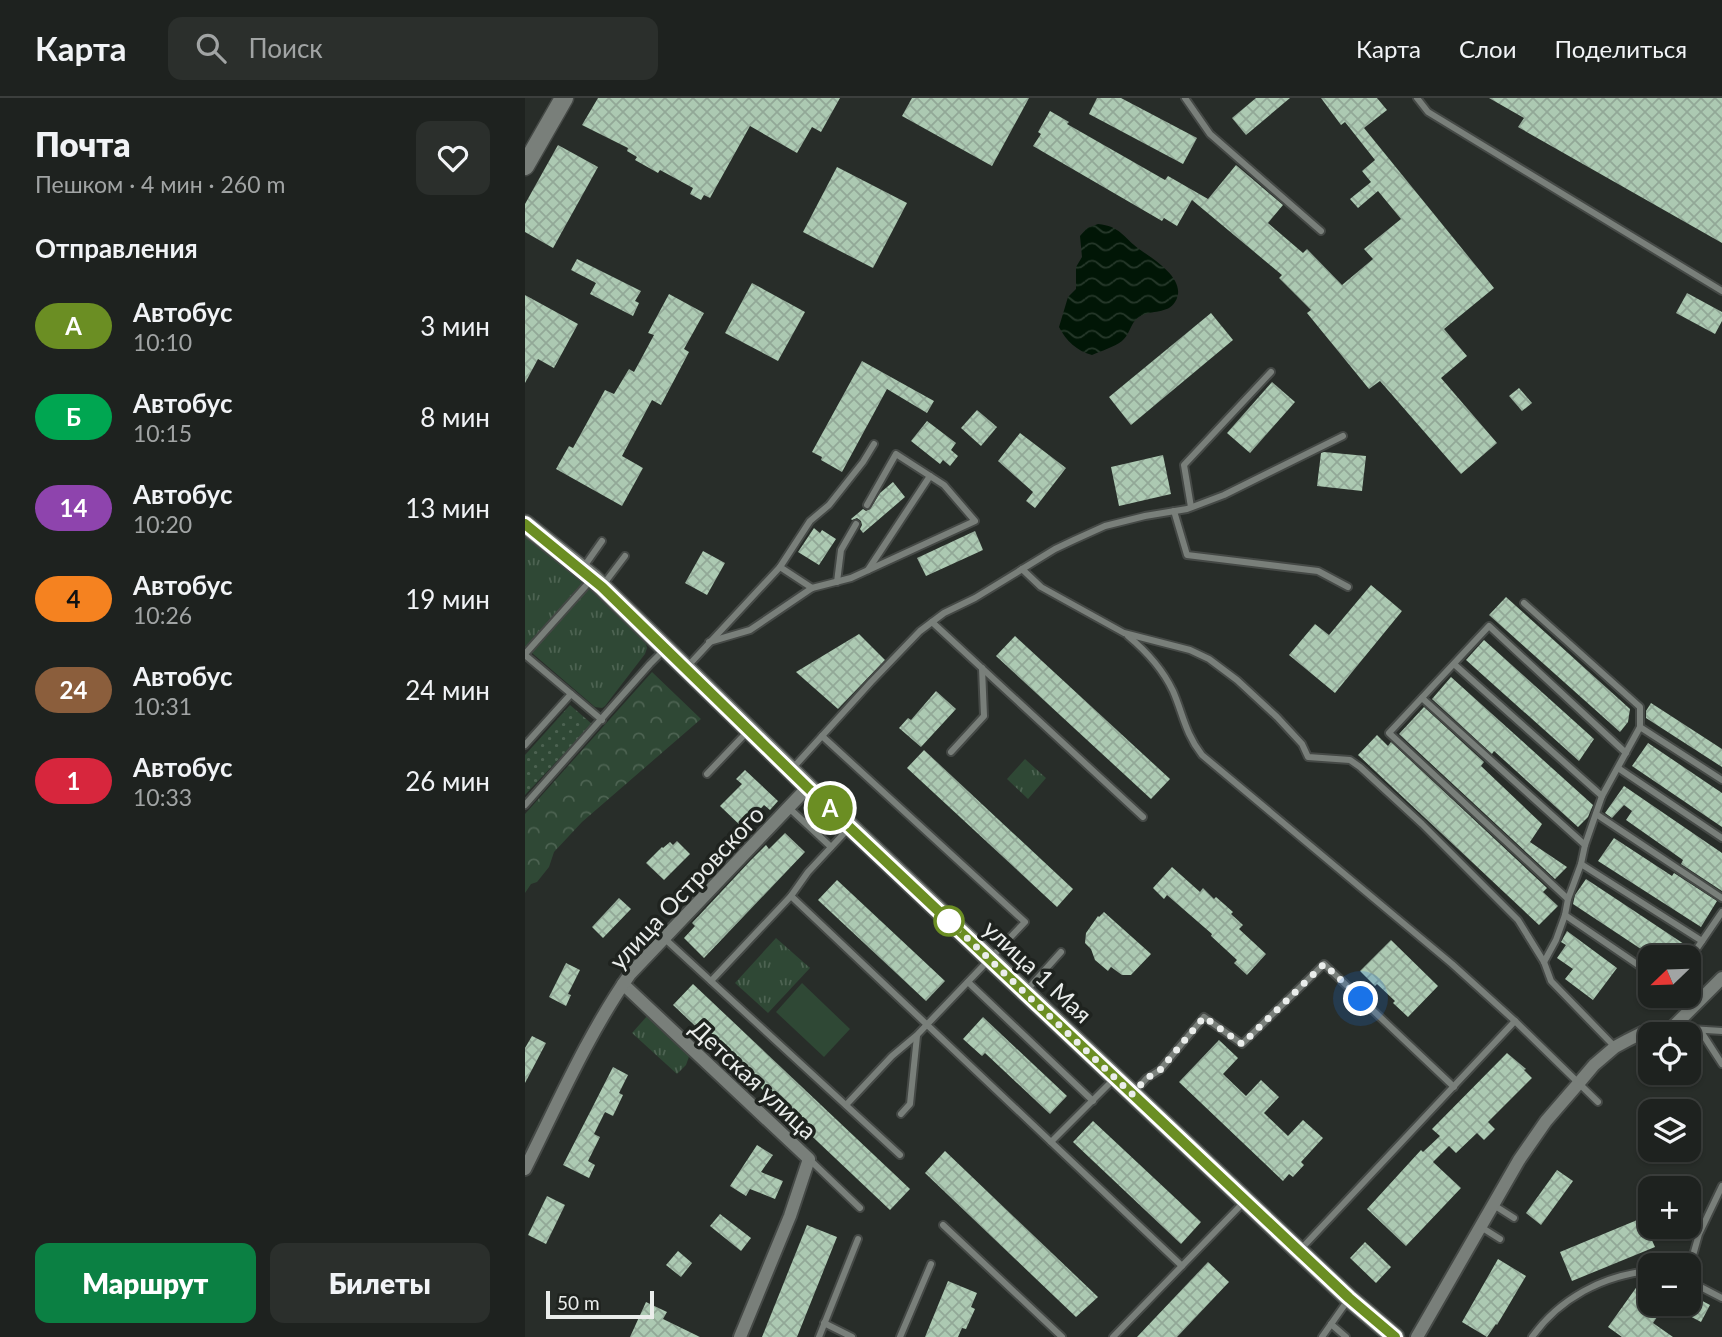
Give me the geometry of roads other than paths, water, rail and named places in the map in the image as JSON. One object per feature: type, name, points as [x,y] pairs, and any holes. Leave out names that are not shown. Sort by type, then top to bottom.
[{"type":"street","points":[[525,166],[564,98]]},
{"type":"street","name":"улица 1 Мая","points":[[525,524],[592,578],[808,788],[1349,1298],[1395,1337]]},
{"type":"street","name":"улица Островского","points":[[525,1169],[594,1033],[623,984],[808,788]]},
{"type":"street","points":[[1678,1022],[1722,978]]},
{"type":"street","name":"Детская улица","points":[[623,984],[809,1159],[790,1216],[740,1337]]},
{"type":"street","points":[[1417,1337],[1492,1204],[1546,1121],[1594,1065],[1615,1047],[1638,1036]]},
{"type":"lane","points":[[1185,98],[1210,134],[1321,231]]},
{"type":"lane","points":[[1417,98],[1428,112],[1722,291]]},
{"type":"lane","points":[[1191,507],[1184,465],[1271,372]]},
{"type":"lane","points":[[791,771],[887,665],[920,631],[944,613],[975,598],[1055,549],[1105,526],[1191,507],[1224,495],[1343,436]]},
{"type":"lane","points":[[685,669],[780,567],[810,522],[829,505],[874,444]]},
{"type":"lane","points":[[709,642],[750,630],[812,588],[851,578],[975,521],[944,485],[897,454],[867,505]]},
{"type":"lane","points":[[866,571],[930,476]]},
{"type":"lane","points":[[1174,511],[1187,555],[1318,571],[1348,587]]},
{"type":"lane","points":[[837,582],[841,550],[856,524]]},
{"type":"lane","points":[[592,578],[602,541]]},
{"type":"lane","points":[[602,720],[525,654],[592,578],[625,556]]},
{"type":"lane","points":[[780,567],[812,588]]},
{"type":"lane","points":[[1023,569],[1041,587],[1124,633],[1136,643],[1171,687],[1192,743],[1202,755],[1452,964],[1598,1102]]},
{"type":"lane","points":[[1524,603],[1640,707],[1640,727],[1602,796],[1565,915],[1556,940],[1544,961]]},
{"type":"lane","points":[[932,622],[1143,817]]},
{"type":"lane","points":[[1568,899],[1389,733],[1489,626],[1626,753]]},
{"type":"lane","points":[[1124,633],[1189,650],[1209,659],[1237,680],[1277,717],[1302,744],[1308,757],[1350,760],[1360,767],[1422,824],[1518,920],[1544,961],[1551,981],[1615,1047]]},
{"type":"lane","points":[[525,805],[666,649]]},
{"type":"lane","points":[[1454,664],[1602,796]]},
{"type":"lane","points":[[951,752],[984,716],[982,668]]},
{"type":"lane","points":[[525,745],[571,694]]},
{"type":"lane","points":[[1422,698],[1585,845]]},
{"type":"lane","points":[[1640,727],[1722,780]]},
{"type":"lane","points":[[708,774],[749,730]]},
{"type":"lane","points":[[822,736],[1025,922],[846,1105]]},
{"type":"lane","points":[[1618,768],[1722,838]]},
{"type":"lane","points":[[788,808],[831,847]]},
{"type":"lane","points":[[1595,814],[1722,898]]},
{"type":"lane","points":[[711,981],[791,896],[808,872],[850,827]]},
{"type":"lane","points":[[1581,864],[1702,941]]},
{"type":"lane","points":[[791,896],[1182,1266]]},
{"type":"lane","points":[[1699,945],[1722,912]]},
{"type":"lane","points":[[1565,915],[1638,965]]},
{"type":"lane","points":[[664,938],[900,1155]]},
{"type":"lane","points":[[1025,993],[1061,953]]},
{"type":"lane","points":[[1132,1094],[1147,1078],[1160,1070],[1204,1017],[1242,1044],[1324,964],[1454,1087]]},
{"type":"lane","points":[[968,982],[1093,1101]]},
{"type":"lane","points":[[1299,1251],[1515,1021]]},
{"type":"lane","points":[[1701,1030],[1722,1031]]},
{"type":"lane","points":[[1701,1032],[1722,1064]]},
{"type":"lane","points":[[901,1114],[910,1104],[917,1035]]},
{"type":"lane","points":[[1051,1142],[1115,1078]]},
{"type":"lane","points":[[809,1159],[860,1208]]},
{"type":"lane","points":[[1693,1253],[1699,1234],[1722,1186]]},
{"type":"lane","points":[[1113,1337],[1245,1200]]},
{"type":"lane","points":[[1492,1204],[1514,1218]]},
{"type":"lane","points":[[943,1225],[1062,1337]]},
{"type":"lane","points":[[1479,1226],[1500,1239]]},
{"type":"lane","points":[[819,1337],[858,1240]]},
{"type":"lane","points":[[900,1337],[931,1264]]},
{"type":"lane","points":[[1531,1337],[1551,1314],[1577,1295],[1606,1282],[1638,1274]]},
{"type":"lane","points":[[1701,1287],[1722,1298]]},
{"type":"lane","points":[[1322,1337],[1349,1298]]},
{"type":"lane","points":[[824,1323],[852,1337]]},
{"type":"lane","points":[[1331,1324],[1346,1337]]},
{"type":"water","points":[[1098,224],[1116,230],[1160,264],[1173,278],[1178,294],[1172,306],[1141,316],[1122,341],[1092,355],[1073,345],[1059,327],[1068,297],[1076,289],[1076,267],[1082,257],[1080,236],[1087,228]]}]
